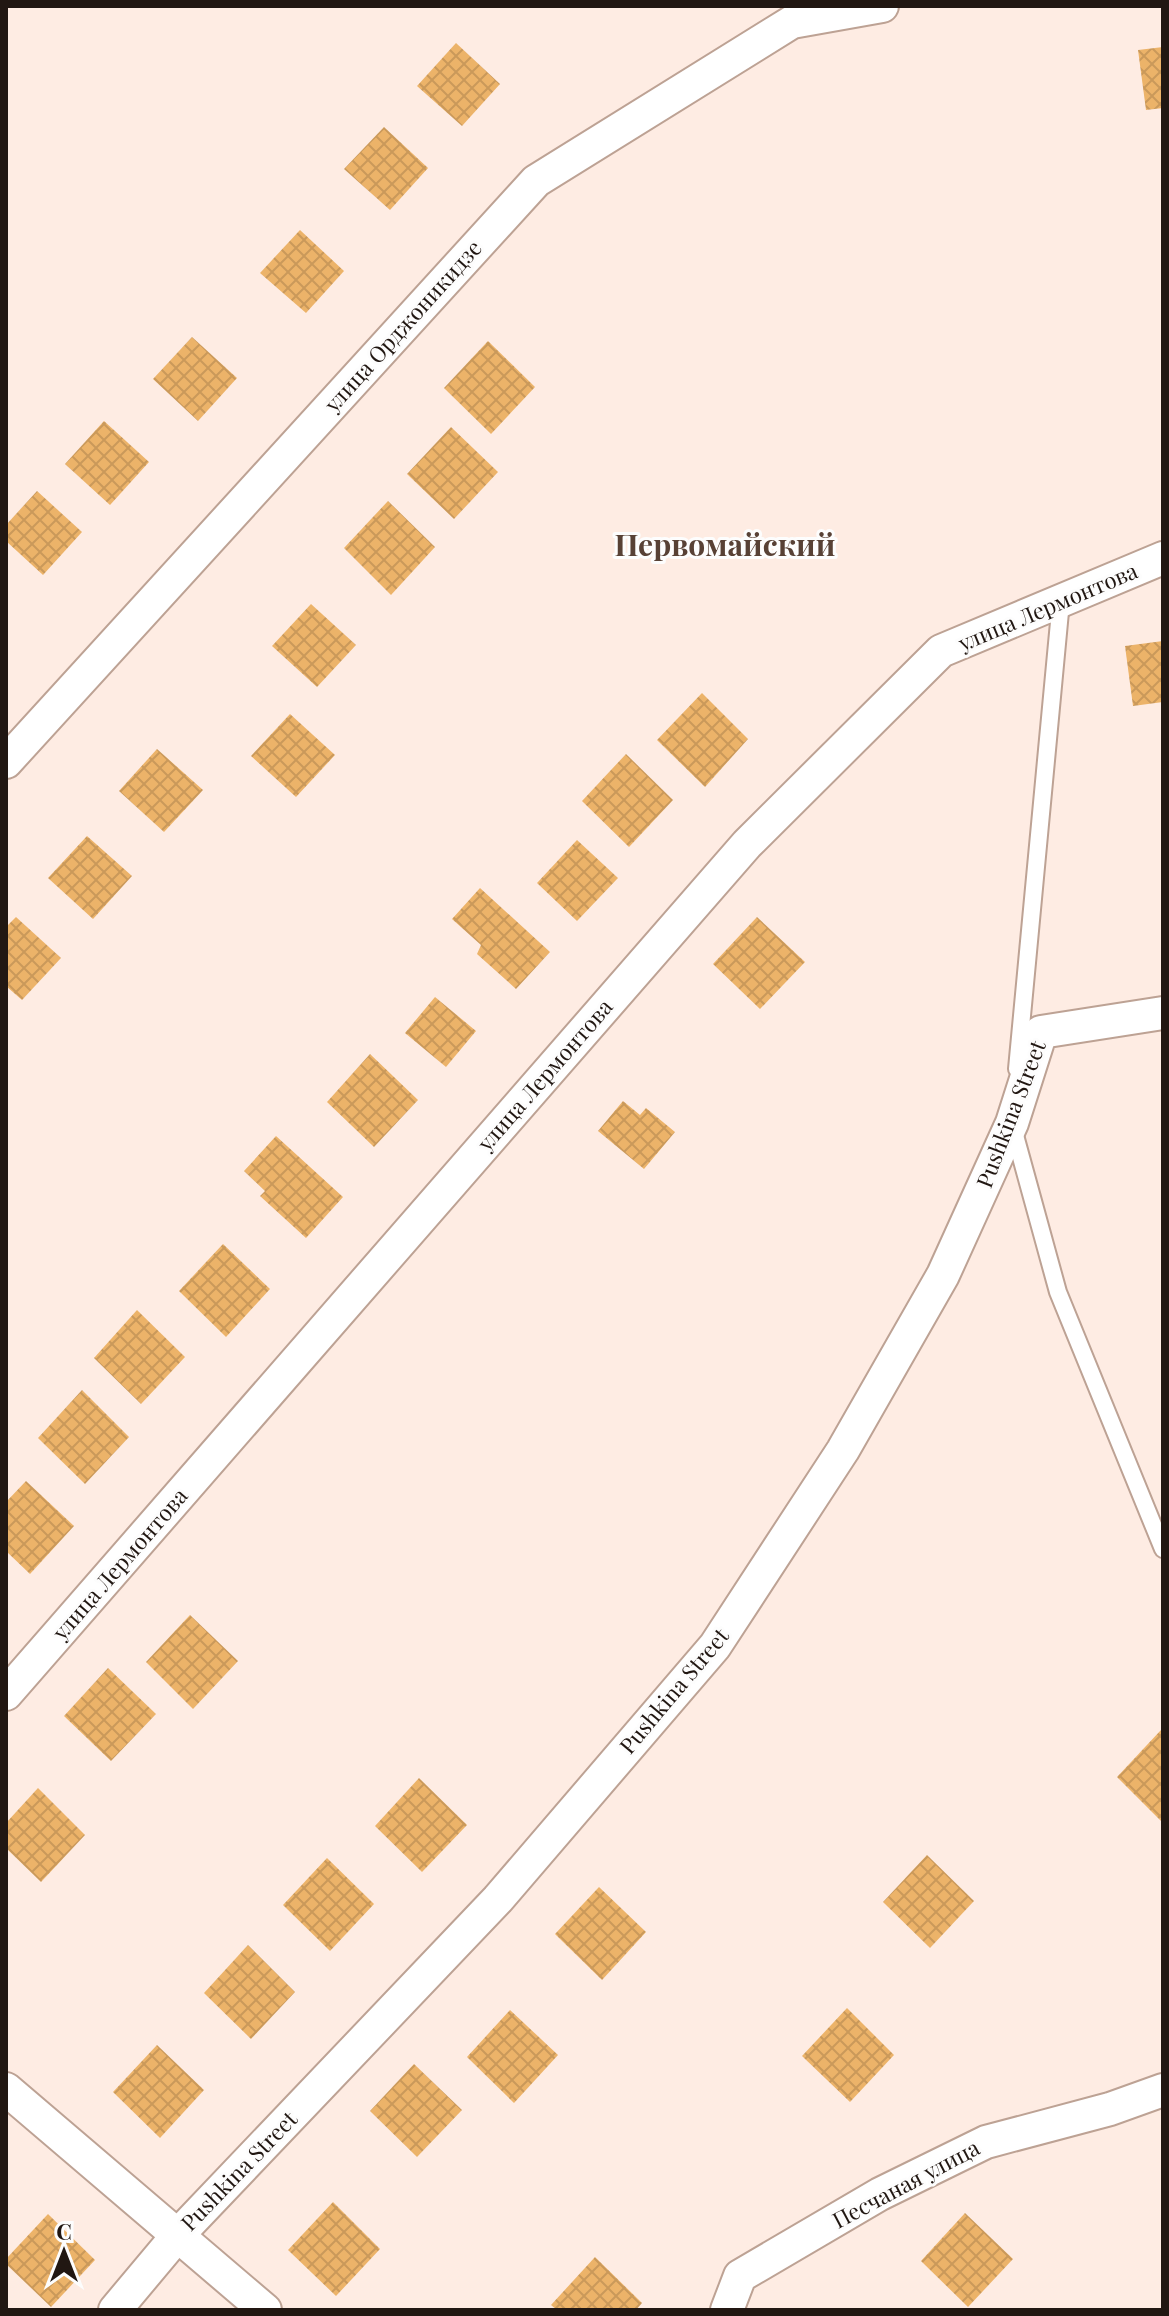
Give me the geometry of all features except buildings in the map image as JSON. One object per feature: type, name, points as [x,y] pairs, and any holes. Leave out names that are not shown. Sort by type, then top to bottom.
[{"type":"street","name":"улица Орджоникидзе","points":[[6,762],[536,181],[792,22],[882,6]]},
{"type":"street","name":"улица Лермонтова","points":[[6,1694],[747,844],[941,651],[1163,558]]},
{"type":"street","name":"Pushkina Street","points":[[115,2310],[177,2236],[498,1899],[715,1646],[843,1450],[935,1289],[1012,1123],[1041,1032],[1163,1013]]},
{"type":"street","points":[[6,2089],[265,2310]]},
{"type":"street","name":"Песчаная улица","points":[[727,2310],[740,2276],[880,2194],[986,2142],[1110,2109],[1163,2090]]},
{"type":"lane","points":[[1061,601],[1012,1123],[1058,1292],[1163,1549]]},
{"type":"district","name":"Первомайский","points":[[725,546]]}]
